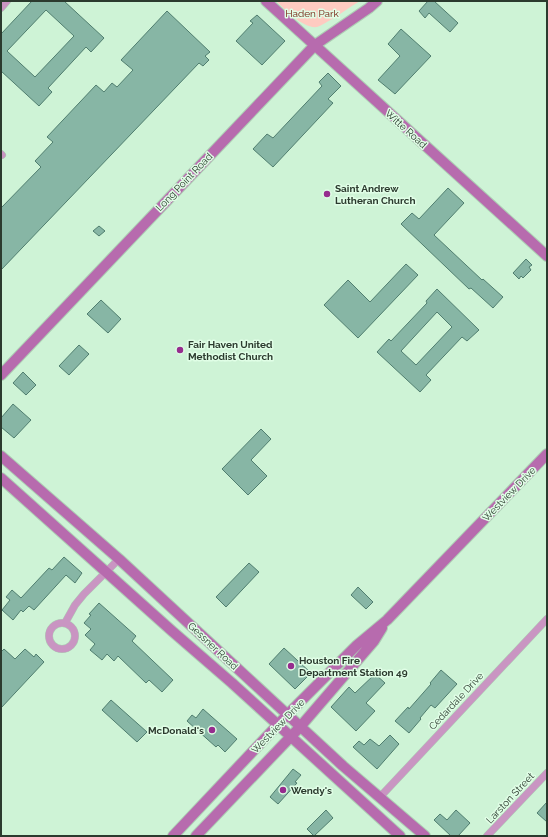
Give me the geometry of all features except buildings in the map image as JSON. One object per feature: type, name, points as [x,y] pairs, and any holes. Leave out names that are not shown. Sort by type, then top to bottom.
[{"type":"main road","name":"Witte Road","points":[[266,1],[547,256]]},
{"type":"main road","name":"Long Point Road","points":[[1,375],[314,45],[377,1]]},
{"type":"main road","name":"Westview Drive","points":[[173,836],[287,715],[357,645],[387,620],[547,454]]},
{"type":"main road","name":"Gessner Road","points":[[1,456],[119,559],[343,766],[380,796],[425,836]]},
{"type":"main road","name":"Gessner Road","points":[[1,478],[183,641],[256,704],[400,836]]},
{"type":"main road","name":"Westview Drive","points":[[196,836],[300,727],[374,641],[387,620]]},
{"type":"main road","points":[[183,641],[195,628]]},
{"type":"main road","points":[[256,704],[265,695]]},
{"type":"street","points":[[1,8],[7,1]]},
{"type":"street","points":[[65,623],[75,605],[84,594],[119,559]]},
{"type":"street","name":"Cedardale Drive","points":[[380,796],[547,620]]},
{"type":"street","name":"Larston Street","points":[[488,836],[547,773]]},
{"type":"green space","name":"Haden Park","points":[[276,1],[360,1],[320,26],[312,27],[301,22]]},
{"type":"place","name":"Saint Andrew Lutheran Church","points":[[327,194]]},
{"type":"place","name":"Fair Haven United Methodist Church","points":[[180,350]]},
{"type":"place","name":"Houston Fire Department Station 49","points":[[291,666]]},
{"type":"place","name":"McDonald's","points":[[212,730]]},
{"type":"place","name":"Wendy's","points":[[283,790]]}]
